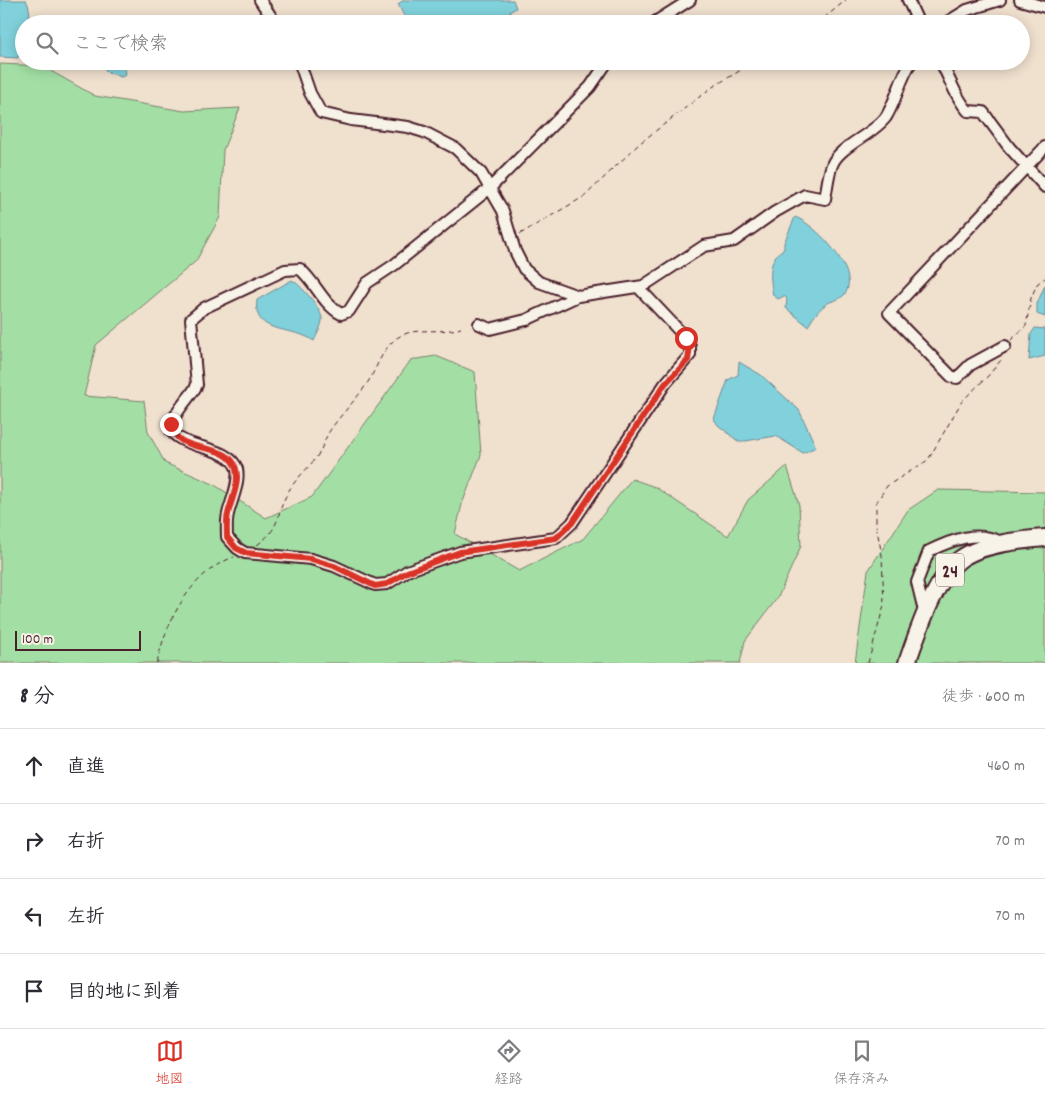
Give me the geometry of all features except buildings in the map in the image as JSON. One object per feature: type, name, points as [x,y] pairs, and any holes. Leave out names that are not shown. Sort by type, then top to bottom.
[{"type":"main road","name":"24","points":[[907,663],[946,575],[959,560],[974,552],[1004,544],[1045,538]]},
{"type":"street","points":[[260,0],[270,15]]},
{"type":"street","points":[[666,15],[690,0]]},
{"type":"street","points":[[908,0],[916,15]]},
{"type":"street","points":[[958,15],[1000,0]]},
{"type":"street","points":[[1020,0],[1045,7]]},
{"type":"street","points":[[302,70],[310,93],[321,113],[352,120],[408,127],[424,132],[455,148],[481,173],[490,188],[503,211],[520,263],[539,282],[578,296]]},
{"type":"street","points":[[602,70],[590,88],[490,188],[394,265],[367,283],[349,311],[341,314],[334,310],[310,278],[300,269],[285,270],[204,308],[192,320],[197,385],[174,417],[171,424],[172,432],[187,443],[222,454],[231,460],[236,469],[236,483],[227,516],[227,537],[236,548],[246,553],[311,559],[334,566],[375,586],[387,584],[407,572],[460,552],[556,538],[572,523],[665,384],[690,355],[690,346],[686,338],[638,287]]},
{"type":"street","points":[[479,324],[490,329],[526,320],[578,296],[638,287],[656,278],[704,246],[734,241],[775,212],[805,195],[825,199],[832,163],[842,153],[877,128],[892,106],[907,70]]},
{"type":"street","points":[[946,70],[951,79],[959,102],[968,111],[983,112],[1026,167],[1045,187]]},
{"type":"street","points":[[1004,346],[970,364],[957,378],[952,378],[889,313],[1045,147]]},
{"type":"street","points":[[926,617],[917,582],[929,551],[955,538],[976,537],[994,539],[1004,544]]},
{"type":"path","points":[[828,15],[846,0]]},
{"type":"path","points":[[512,238],[585,196],[640,142],[710,88],[741,70]]},
{"type":"path","points":[[868,663],[884,605],[882,555],[875,518],[876,503],[888,486],[928,460],[962,401],[988,376],[1005,354],[1004,346],[1026,326],[1031,298],[1037,284],[1045,278]]},
{"type":"path","points":[[158,663],[165,639],[192,585],[207,570],[223,561],[246,553],[263,540],[274,528],[281,515],[286,496],[298,477],[316,458],[329,432],[344,411],[361,394],[389,346],[401,335],[420,331],[447,332],[461,328]]},
{"type":"green space","points":[[0,64],[15,65],[15,70],[49,70],[95,96],[184,111],[240,108],[223,150],[220,217],[196,261],[96,345],[84,396],[144,401],[148,432],[165,463],[213,484],[266,518],[312,497],[411,360],[436,356],[475,372],[481,455],[462,504],[455,534],[519,571],[583,539],[632,479],[655,487],[728,536],[748,500],[787,466],[799,505],[801,546],[778,597],[745,641],[740,663],[0,663]]},
{"type":"green space","points":[[938,490],[1045,492],[1045,663],[855,663],[868,571],[908,510]]},
{"type":"water","points":[[0,0],[26,0],[30,15],[15,15],[15,58],[0,57]]},
{"type":"water","points":[[404,0],[513,0],[516,8],[505,15],[404,15],[398,4]]},
{"type":"water","points":[[125,70],[126,75],[121,77],[105,71]]},
{"type":"water","points":[[795,217],[804,221],[824,238],[834,250],[847,273],[848,284],[845,294],[822,307],[808,326],[786,308],[787,299],[784,296],[778,299],[773,295],[771,282],[772,263],[784,249],[784,243]]},
{"type":"water","points":[[292,280],[310,297],[321,313],[322,323],[314,341],[305,336],[267,325],[257,311],[257,300]]},
{"type":"water","points":[[1045,285],[1045,317],[1037,314],[1037,304]]},
{"type":"water","points":[[1035,328],[1045,329],[1045,356],[1029,360],[1031,334]]},
{"type":"water","points":[[739,362],[761,375],[799,410],[816,447],[803,453],[776,436],[739,442],[718,425],[714,419],[728,380],[738,375]]},
{"type":"route","points":[[171,424],[172,432],[176,436],[187,443],[222,454],[231,460],[236,469],[236,483],[227,516],[227,537],[236,548],[258,556],[285,556],[311,559],[334,566],[375,586],[387,584],[407,572],[460,552],[556,538],[572,523],[631,432],[665,384],[688,360],[690,346],[686,338]]}]
